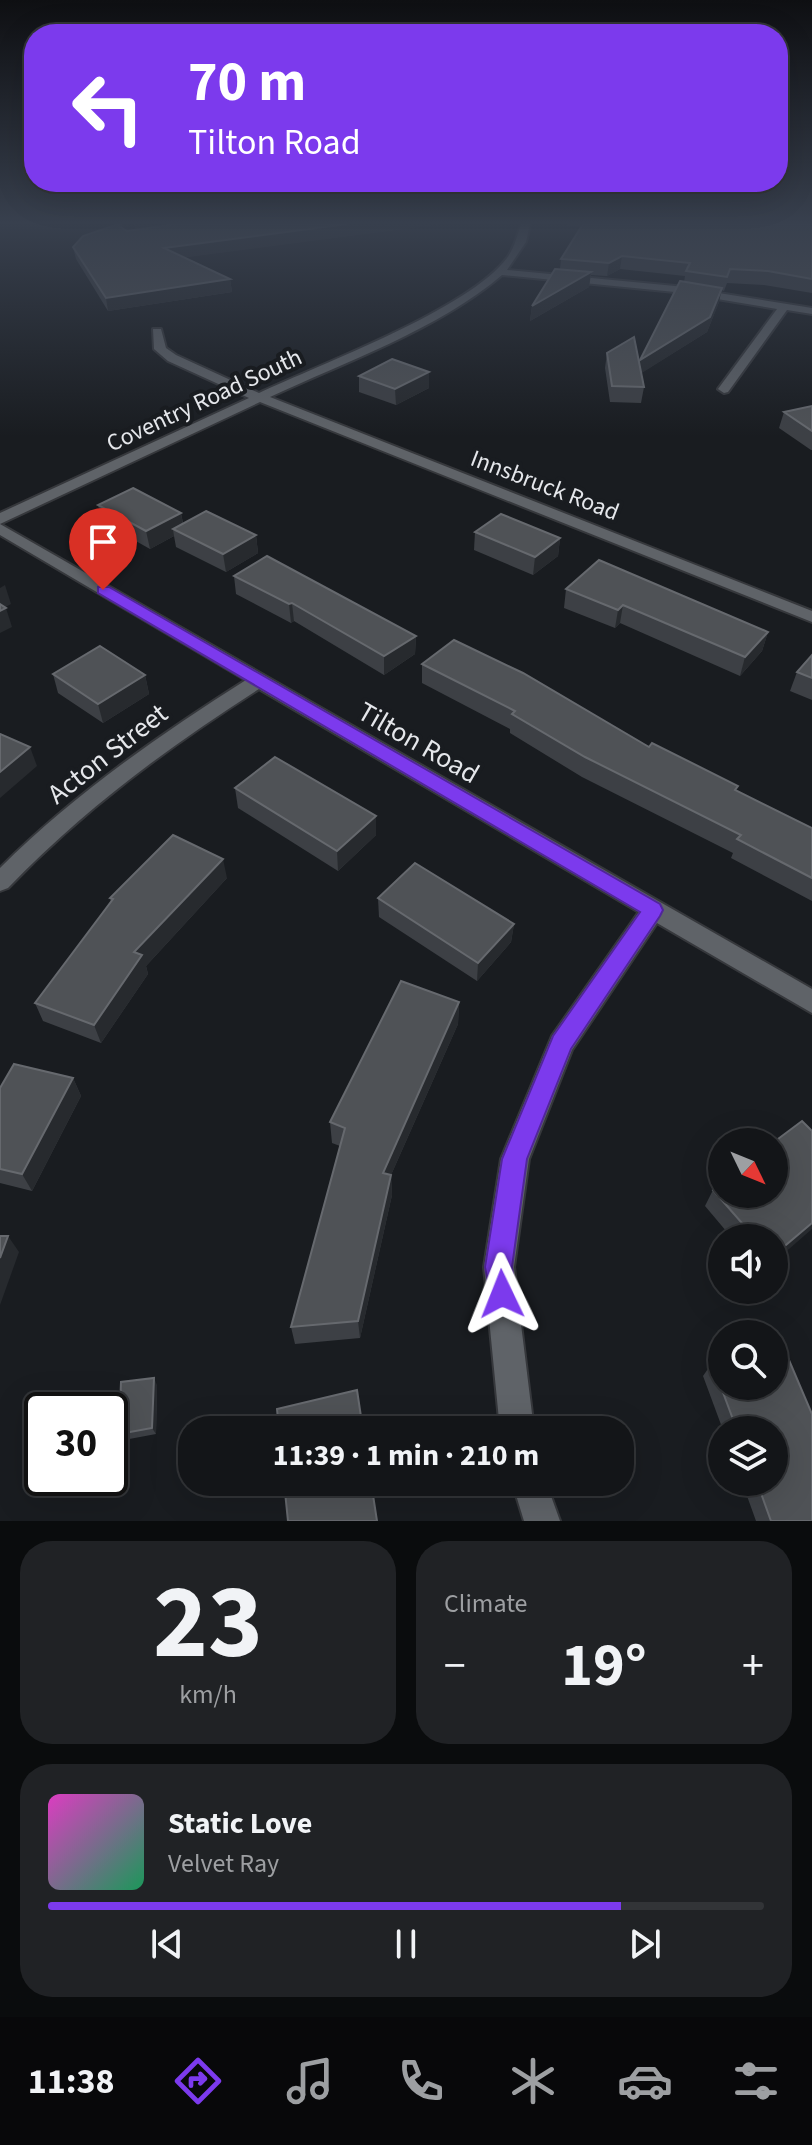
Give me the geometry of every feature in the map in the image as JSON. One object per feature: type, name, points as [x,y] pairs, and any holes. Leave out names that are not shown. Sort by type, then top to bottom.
[{"type":"street","name":"Coventry Road South","points":[[0,519],[419,323],[469,295]]},
{"type":"street","points":[[711,295],[812,311]]},
{"type":"street","points":[[724,389],[784,307]]},
{"type":"street","name":"Innsbruck Road","points":[[157,331],[160,349],[172,358],[260,398],[812,617]]},
{"type":"street","name":"Tilton Road","points":[[0,529],[812,1002]]},
{"type":"street","name":"Acton Street","points":[[0,882],[92,793],[164,739],[258,681]]},
{"type":"street","points":[[515,1416],[499,1267],[515,1159],[561,1044],[653,910]]},
{"type":"street","points":[[534,1496],[542,1521]]},
{"type":"building","points":[[539,295],[551,295],[532,306]]},
{"type":"building","points":[[673,295],[719,295],[710,317],[640,360]]},
{"type":"building","points":[[634,337],[644,387],[612,386],[607,353]]},
{"type":"building","points":[[392,359],[429,372],[395,389],[359,376]]},
{"type":"building","points":[[812,406],[812,431],[784,412]]},
{"type":"building","points":[[133,488],[181,513],[146,531],[98,505]]},
{"type":"building","points":[[206,511],[256,535],[223,554],[173,529]]},
{"type":"building","points":[[501,514],[560,538],[535,557],[475,532]]},
{"type":"building","points":[[267,556],[416,636],[384,656],[292,603],[234,576]]},
{"type":"building","points":[[599,560],[768,632],[745,657],[623,605],[618,610],[566,589]]},
{"type":"building","points":[[454,640],[523,673],[649,747],[652,743],[738,786],[735,790],[812,828],[812,878],[737,839],[741,835],[585,757],[512,714],[515,711],[422,664]]},
{"type":"building","points":[[100,646],[145,675],[98,704],[53,674]]},
{"type":"building","points":[[812,655],[812,678],[797,672]]},
{"type":"building","points":[[0,734],[30,747],[0,772]]},
{"type":"building","points":[[275,757],[376,816],[337,851],[235,788]]},
{"type":"building","points":[[173,835],[223,859],[134,952],[142,955],[94,1025],[35,1003],[113,899],[110,898]]},
{"type":"building","points":[[415,863],[514,924],[478,963],[378,898]]},
{"type":"building","points":[[401,981],[459,1002],[383,1173],[391,1175],[358,1321],[291,1327],[345,1128],[330,1122]]},
{"type":"building","points":[[14,1064],[73,1078],[22,1174],[0,1169],[0,1088]]},
{"type":"building","points":[[802,1121],[812,1131],[812,1223],[788,1243],[788,1224],[743,1224],[729,1208],[788,1208],[788,1132]]},
{"type":"building","points":[[0,1236],[8,1236],[0,1258]]},
{"type":"building","points":[[788,1358],[812,1414],[812,1521],[771,1521],[762,1496],[788,1496],[788,1416],[732,1416],[726,1400],[788,1400]]},
{"type":"building","points":[[154,1378],[152,1428],[128,1432],[128,1392],[121,1392],[121,1382]]},
{"type":"building","points":[[357,1390],[361,1416],[278,1416],[277,1409]]},
{"type":"building","points":[[285,1496],[373,1496],[377,1521],[288,1521]]},
{"type":"route","points":[[103,590],[653,910],[561,1044],[515,1159],[499,1267],[502,1294]]}]
